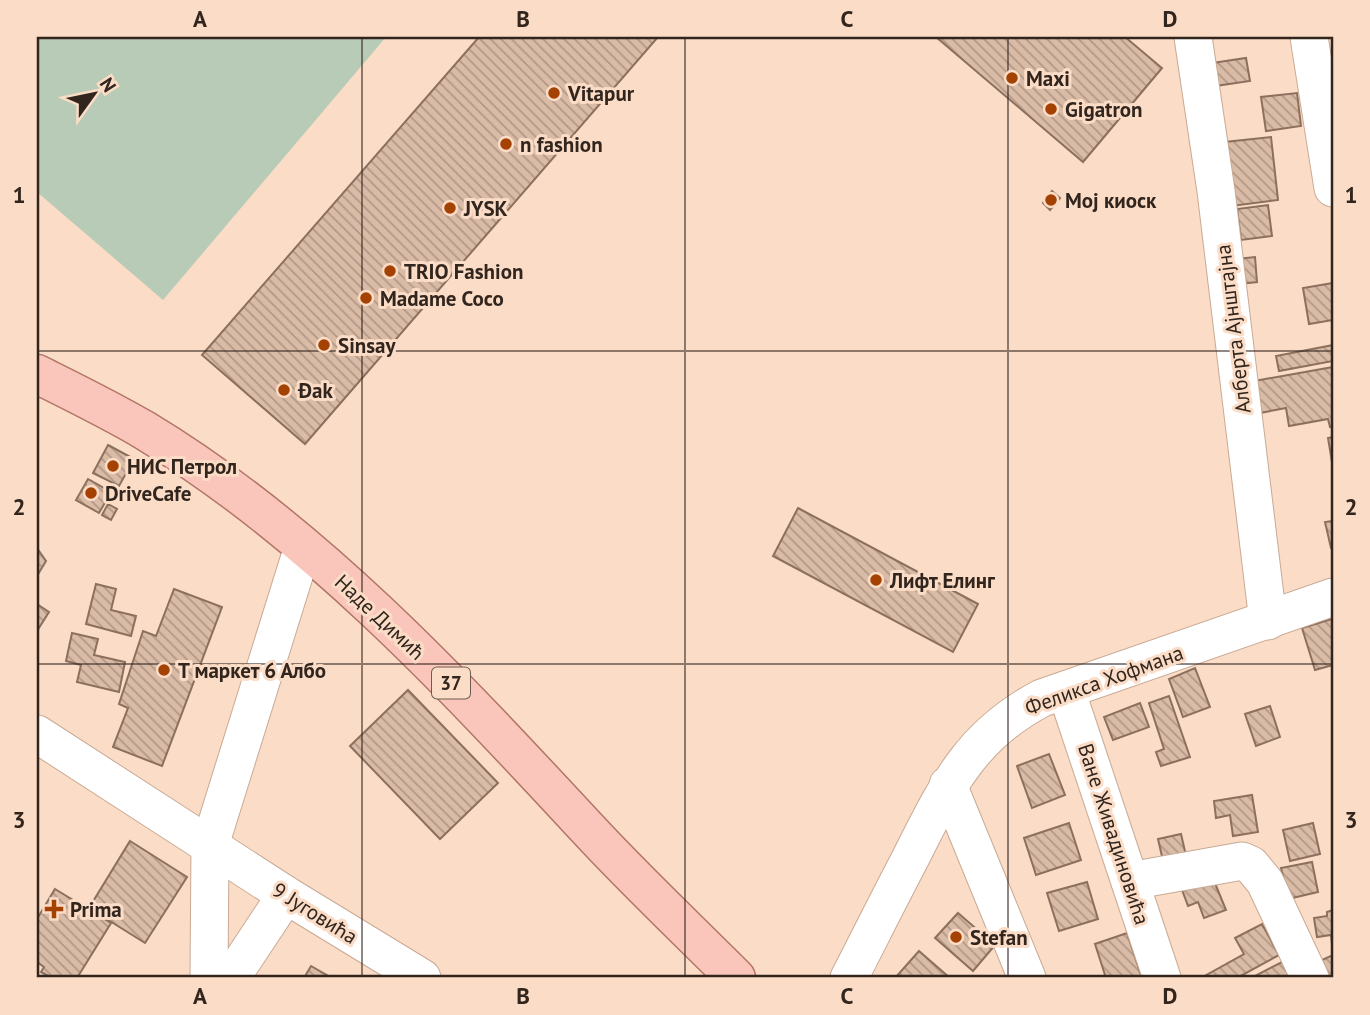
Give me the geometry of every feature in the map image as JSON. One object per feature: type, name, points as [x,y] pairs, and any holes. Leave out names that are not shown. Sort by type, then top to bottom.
[{"type":"main road","name":"Наде Димић","points":[[37,374],[144,430],[233,491],[303,547],[447,679],[589,830],[736,978]]},
{"type":"street","name":"Алберта Ајнштајна","points":[[1193,37],[1216,191],[1268,621]]},
{"type":"street","points":[[1309,37],[1333,188]]},
{"type":"street","points":[[209,978],[210,845],[303,547]]},
{"type":"street","name":"Феликса Хофмана","points":[[849,978],[948,785],[974,750],[1019,710],[1042,698],[1333,597]]},
{"type":"street","name":"Ване Живадиновића","points":[[1066,690],[1162,978]]},
{"type":"street","name":"9 Југовића","points":[[37,734],[286,895],[422,978]]},
{"type":"street","points":[[948,785],[1027,978]]},
{"type":"street","points":[[1130,881],[1242,861],[1251,865],[1265,882],[1310,978]]},
{"type":"street","points":[[232,978],[286,895]]},
{"type":"green space","points":[[37,37],[386,37],[163,300],[37,192]]},
{"type":"building","points":[[479,37],[658,37],[305,444],[202,355]]},
{"type":"building","points":[[936,37],[1125,37],[1162,68],[1083,162]]},
{"type":"building","points":[[1246,58],[1250,81],[1215,86],[1212,63]]},
{"type":"building","points":[[1297,93],[1301,126],[1266,131],[1261,97]]},
{"type":"building","points":[[1271,137],[1278,200],[1232,206],[1225,142]]},
{"type":"building","points":[[1052,191],[1060,198],[1050,210],[1043,203]]},
{"type":"building","points":[[1268,205],[1272,236],[1241,240],[1237,209]]},
{"type":"building","points":[[1255,257],[1257,282],[1240,284],[1237,259]]},
{"type":"building","points":[[1333,283],[1333,320],[1309,324],[1303,288]]},
{"type":"building","points":[[1333,345],[1333,361],[1279,371],[1276,356]]},
{"type":"building","points":[[1333,367],[1333,426],[1330,427],[1328,419],[1289,426],[1286,408],[1260,413],[1254,381]]},
{"type":"building","points":[[1333,437],[1333,468],[1328,438]]},
{"type":"building","points":[[108,445],[134,459],[119,486],[93,473]]},
{"type":"building","points":[[88,479],[111,492],[99,513],[76,500]]},
{"type":"building","points":[[108,504],[117,509],[111,520],[102,515]]},
{"type":"building","name":"Лифт Елинг","points":[[798,508],[978,604],[953,652],[773,556]]},
{"type":"building","points":[[1333,521],[1333,548],[1331,548],[1325,522]]},
{"type":"building","points":[[37,548],[46,561],[37,576]]},
{"type":"building","points":[[96,584],[116,589],[111,610],[136,616],[131,636],[86,624]]},
{"type":"building","name":"Т маркет 6 Албо","points":[[174,589],[222,607],[162,766],[113,747],[128,708],[119,704],[143,631],[156,636]]},
{"type":"building","points":[[37,604],[49,612],[37,631]]},
{"type":"building","points":[[1332,619],[1333,665],[1315,670],[1302,628]]},
{"type":"building","points":[[72,633],[98,639],[94,655],[125,662],[119,692],[77,682],[81,665],[66,661]]},
{"type":"building","points":[[1195,668],[1210,707],[1183,717],[1169,679]]},
{"type":"building","points":[[408,690],[498,783],[440,839],[350,746]]},
{"type":"building","points":[[1169,696],[1190,757],[1161,766],[1156,752],[1164,749],[1149,703]]},
{"type":"building","points":[[1140,703],[1149,727],[1113,740],[1104,717]]},
{"type":"building","points":[[1270,706],[1280,737],[1256,746],[1245,714]]},
{"type":"building","points":[[1049,754],[1065,795],[1032,808],[1017,766]]},
{"type":"building","points":[[1252,795],[1258,832],[1233,836],[1230,815],[1216,818],[1214,801]]},
{"type":"building","points":[[1069,823],[1081,860],[1036,875],[1024,838]]},
{"type":"building","points":[[1313,823],[1320,854],[1290,861],[1283,830]]},
{"type":"building","points":[[1181,834],[1187,860],[1164,865],[1158,839]]},
{"type":"building","points":[[130,841],[187,877],[145,943],[89,908]]},
{"type":"building","points":[[1312,862],[1318,892],[1288,899],[1281,868]]},
{"type":"building","points":[[1212,876],[1226,910],[1204,918],[1198,902],[1188,906],[1181,887]]},
{"type":"building","points":[[1087,882],[1098,919],[1059,931],[1047,893]]},
{"type":"building","points":[[55,889],[111,923],[77,978],[52,978],[41,972],[44,967],[37,962],[37,919]]},
{"type":"building","points":[[1333,910],[1332,944],[1331,935],[1317,937],[1314,918],[1327,916],[1327,912]]},
{"type":"building","points":[[958,913],[995,945],[973,971],[935,938]]},
{"type":"building","points":[[1262,924],[1279,955],[1237,978],[1201,978],[1244,954],[1235,938]]},
{"type":"building","points":[[1127,933],[1142,978],[1106,978],[1095,944]]},
{"type":"building","points":[[919,951],[950,978],[895,978]]},
{"type":"building","points":[[1333,955],[1333,978],[1319,978],[1313,964]]},
{"type":"building","points":[[1284,961],[1294,978],[1253,977]]},
{"type":"building","points":[[311,966],[332,978],[304,978]]},
{"type":"place","name":"Maxi","points":[[1012,78]]},
{"type":"place","name":"Vitapur","points":[[554,93]]},
{"type":"place","name":"Gigatron","points":[[1051,109]]},
{"type":"place","name":"n fashion","points":[[506,144]]},
{"type":"place","name":"Мој киоск","points":[[1051,200]]},
{"type":"place","name":"JYSK","points":[[450,208]]},
{"type":"place","name":"TRIO Fashion","points":[[390,271]]},
{"type":"place","name":"Madame Coco","points":[[366,298]]},
{"type":"place","name":"Sinsay","points":[[324,345]]},
{"type":"place","name":"Đak","points":[[284,390]]},
{"type":"place","name":"НИС Петрол","points":[[113,466]]},
{"type":"place","name":"DriveCafe","points":[[91,493]]},
{"type":"place","name":"Лифт Елинг","points":[[876,580]]},
{"type":"place","name":"Т маркет 6 Албо","points":[[164,670]]},
{"type":"place","name":"Prima","points":[[54,909]]},
{"type":"place","name":"Stefan","points":[[956,937]]}]
